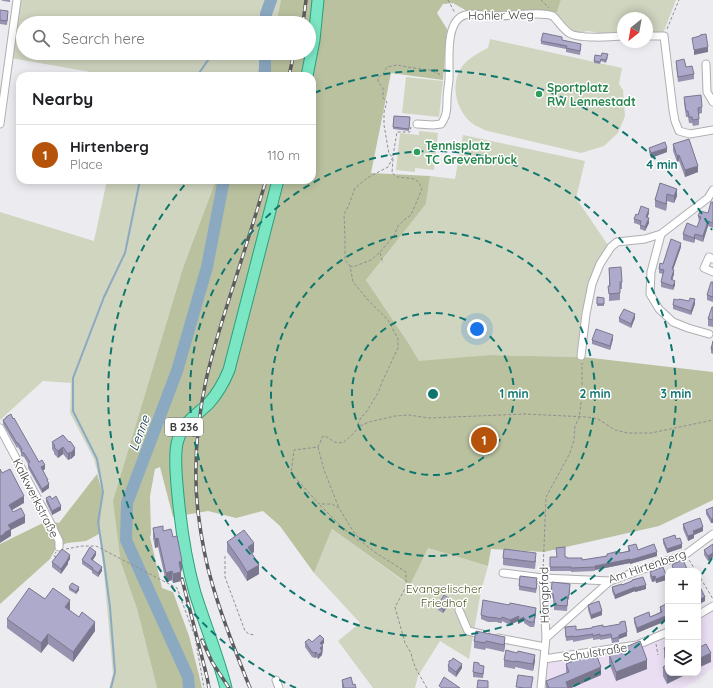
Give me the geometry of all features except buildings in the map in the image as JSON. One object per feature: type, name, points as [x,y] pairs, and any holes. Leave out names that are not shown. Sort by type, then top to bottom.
[{"type":"main road","points":[[316,20],[318,0]]},
{"type":"main road","points":[[308,72],[310,60]]},
{"type":"main road","name":"B 236","points":[[226,688],[195,592],[182,537],[179,510],[176,444],[184,427],[217,394],[229,370],[277,184]]},
{"type":"street","points":[[0,124],[17,0]]},
{"type":"street","name":"Hohler Weg","points":[[417,124],[441,124],[445,119],[449,79],[448,61],[452,27],[463,15],[497,16],[547,14],[553,16],[572,35],[617,36]]},
{"type":"street","points":[[653,36],[664,36],[673,110],[679,131],[690,134],[713,130]]},
{"type":"street","points":[[706,64],[708,92],[713,102]]},
{"type":"street","points":[[581,356],[586,314],[592,284],[600,264],[611,247],[617,242],[645,239],[661,234],[708,198],[713,190]]},
{"type":"street","points":[[661,234],[651,272],[650,294],[659,309],[673,322],[709,334]]},
{"type":"street","points":[[713,259],[709,257],[704,268],[713,272]]},
{"type":"street","name":"Kalkwerkstraße","points":[[0,428],[49,520],[61,550]]},
{"type":"street","name":"Am Hirtenberg","points":[[504,573],[543,578],[610,581],[686,554],[713,534]]},
{"type":"street","name":"Hangpfad","points":[[541,688],[546,638],[543,578]]},
{"type":"street","points":[[546,638],[610,581]]},
{"type":"street","points":[[701,613],[713,606]]},
{"type":"street","points":[[459,610],[468,631],[544,647]]},
{"type":"street","name":"Schulstraße","points":[[544,659],[637,645],[665,633]]},
{"type":"street","points":[[276,680],[278,688]]},
{"type":"path","points":[[448,0],[458,19]]},
{"type":"path","points":[[664,36],[679,0]]},
{"type":"path","points":[[393,157],[389,154],[384,125],[384,112],[387,102],[383,98],[383,88],[378,82],[378,78],[383,74],[387,67],[397,64],[430,70],[449,79]]},
{"type":"path","points":[[350,266],[353,267],[371,260],[394,236],[398,226],[411,215],[422,189],[415,179],[397,177],[392,173],[393,157],[397,132],[410,132],[411,126],[417,126],[417,124]]},
{"type":"path","points":[[360,426],[358,423],[378,393],[398,348],[398,339],[388,320],[353,282],[350,266],[345,260],[344,214],[355,188],[367,178],[388,167],[393,157]]},
{"type":"path","points":[[380,252],[383,263]]},
{"type":"path","name":"Hangpfad","points":[[543,578],[546,497],[570,453],[574,440],[575,426],[579,418],[582,396],[581,356]]},
{"type":"path","points":[[363,543],[340,508],[324,470],[318,447],[323,436],[327,436],[334,442],[343,443],[360,426],[375,420],[395,416],[429,418],[525,414],[579,418],[587,417],[598,419],[615,430],[628,433],[651,433],[713,420]]},
{"type":"path","points":[[318,447],[294,450],[292,473],[319,504],[343,528],[376,553],[406,572],[406,587],[395,607],[405,642],[411,653],[416,669],[427,688]]},
{"type":"path","points":[[319,504],[332,504],[340,508]]},
{"type":"path","points":[[61,550],[82,546],[96,546],[177,588],[195,637],[204,688]]},
{"type":"path","points":[[686,554],[694,568]]},
{"type":"path","points":[[225,556],[225,577],[245,631],[254,636]]},
{"type":"path","points":[[701,579],[713,599]]},
{"type":"path","points":[[655,637],[658,655]]},
{"type":"shaded area","points":[[713,611],[713,668],[695,682],[683,688],[543,688],[543,677],[548,663],[630,650],[665,636],[665,676],[701,676],[701,618]]},
{"type":"green space","points":[[20,0],[281,0],[278,16],[18,16]]},
{"type":"green space","points":[[281,0],[561,0],[556,14],[497,15],[467,11],[453,3],[443,4],[437,13],[447,29],[443,80],[391,73],[371,173],[430,176],[426,204],[366,280],[419,361],[490,355],[583,357],[713,372],[713,500],[659,526],[544,552],[491,549],[488,566],[428,548],[410,585],[332,529],[314,573],[280,526],[263,511],[236,518],[208,511],[173,517],[160,467],[155,469],[150,496],[150,537],[162,588],[173,592],[189,636],[202,688],[157,688],[137,609],[121,563],[113,501],[184,265],[214,184],[316,184],[316,72],[257,72],[262,60],[316,60],[316,16],[278,16]]},
{"type":"green space","points":[[561,0],[676,0],[664,31],[661,33],[653,33],[653,12],[617,12],[617,34],[600,34],[587,31],[579,33],[574,32],[569,29],[556,14]]},
{"type":"green space","points":[[16,26],[16,59],[11,58]]},
{"type":"green space","name":"Sportplatz RW Lennestadt","points":[[490,39],[622,68],[619,84],[623,90],[625,116],[618,133],[604,146],[581,153],[484,130],[470,122],[461,110],[458,103],[455,88],[456,81],[460,70],[466,62],[488,48]]},
{"type":"green space","points":[[22,60],[262,60],[257,72],[90,72]]},
{"type":"green space","points":[[406,77],[443,81],[439,117],[402,113]]},
{"type":"green space","name":"Tennisplatz TC Grevenbrück","points":[[419,131],[438,133],[434,170],[415,168],[415,172],[396,170],[400,133],[419,135]]},
{"type":"green space","points":[[463,135],[585,161],[576,198],[612,251],[602,265],[588,313],[583,357],[490,355],[419,362],[407,341],[366,280],[426,204],[430,176],[455,179]]},
{"type":"green space","points":[[106,184],[214,184],[184,265],[121,563],[137,609],[157,688],[109,688],[113,674],[99,534],[103,494],[94,459],[70,413],[71,383],[43,381],[0,420],[0,212],[94,241]]},
{"type":"green space","points":[[97,474],[103,494],[99,534],[86,541],[67,543],[56,548],[50,559],[0,604],[0,544],[47,521],[59,523]]},
{"type":"green space","name":"Evangelischer Friedhof","points":[[332,529],[409,585],[428,548],[488,566],[481,591],[469,659],[440,641],[418,676],[415,688],[373,688],[338,641],[360,623],[314,573]]},
{"type":"waterway","name":"Lenne","points":[[266,16],[271,0]]},
{"type":"waterway","points":[[200,72],[208,60]]},
{"type":"waterway","name":"Lenne","points":[[265,60],[265,72]]},
{"type":"waterway","points":[[111,688],[115,672],[110,607],[98,522],[103,492],[97,459],[73,411],[73,378],[104,297],[125,253],[139,184]]},
{"type":"waterway","name":"Lenne","points":[[189,688],[188,677],[126,540],[127,503],[177,371],[207,267],[223,184]]},
{"type":"railway","points":[[304,16],[306,0]]},
{"type":"railway","points":[[290,72],[292,60]]},
{"type":"railway","points":[[250,688],[234,649],[207,566],[198,512],[196,462],[198,429],[206,380],[221,325],[265,184]]},
{"type":"railway","points":[[182,579],[209,688]]},
{"type":"railway","points":[[202,640],[212,662],[229,688]]},
{"type":"place","name":"Sportplatz RW Lennestadt","points":[[539,94]]},
{"type":"place","name":"Tennisplatz TC Grevenbrück","points":[[417,152]]},
{"type":"place","name":"Hirtenberg","points":[[484,440]]}]
